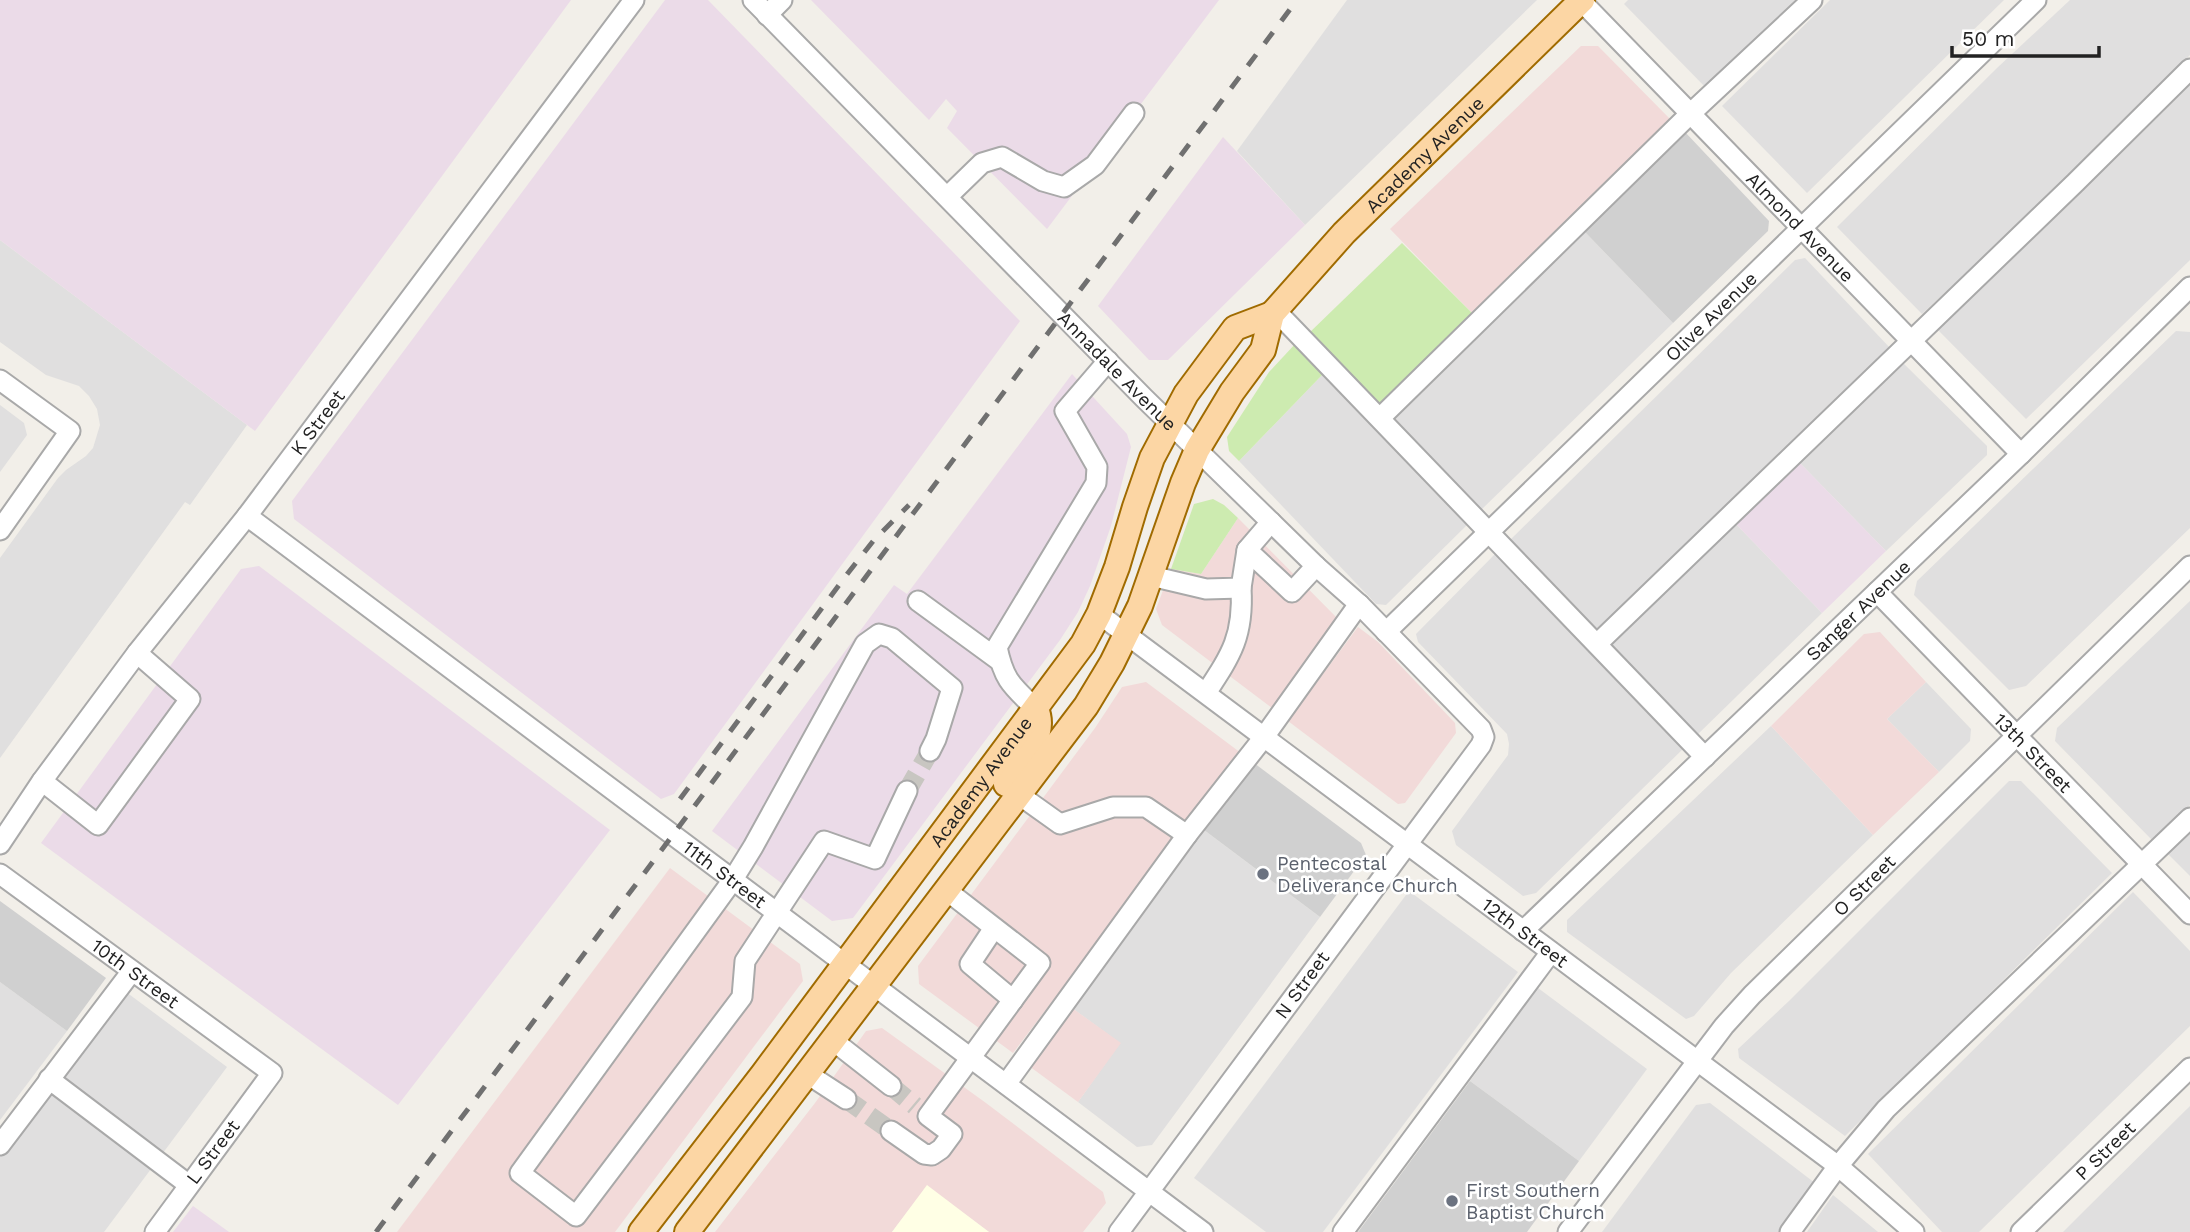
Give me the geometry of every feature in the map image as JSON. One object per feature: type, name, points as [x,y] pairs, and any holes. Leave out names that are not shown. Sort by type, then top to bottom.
[{"type":"main road","name":"Academy Avenue","points":[[641,1232],[763,1074],[1083,644],[1099,614],[1148,471],[1169,423],[1186,394],[1235,328],[1273,312],[1344,233],[1581,0]]},
{"type":"main road","name":"Academy Avenue","points":[[687,1232],[1086,706],[1128,635],[1197,450],[1232,392],[1263,350],[1273,312]]},
{"type":"main road","points":[[990,831],[1000,792],[1037,737],[1040,718],[1036,709]]},
{"type":"street","name":"K Street","points":[[0,844],[42,781],[136,653],[247,516],[634,0]]},
{"type":"street","name":"Annadale Avenue","points":[[753,0],[1169,423],[1316,566],[1359,604],[1481,729],[1484,737]]},
{"type":"street","points":[[767,15],[782,0]]},
{"type":"street","name":"Almond Avenue","points":[[1581,0],[2021,453]]},
{"type":"street","points":[[1380,418],[1690,114],[1812,0]]},
{"type":"street","name":"Olive Avenue","points":[[1386,632],[2036,0]]},
{"type":"street","points":[[1597,644],[2190,69]]},
{"type":"street","points":[[947,197],[982,163],[1002,157],[1043,181],[1064,187],[1095,165],[1134,113]]},
{"type":"street","name":"Sanger Avenue","points":[[1523,931],[2188,291]]},
{"type":"street","points":[[1273,312],[1380,418],[1705,757]]},
{"type":"street","points":[[1036,709],[1002,672],[997,647],[1096,483],[1097,467],[1065,411],[1108,361]]},
{"type":"street","points":[[0,380],[71,431],[0,530]]},
{"type":"street","name":"11th Street","points":[[247,516],[1203,1232]]},
{"type":"street","points":[[1206,693],[1233,653],[1242,611],[1241,588],[1247,550],[1271,522]]},
{"type":"street","points":[[1247,550],[1292,592],[1316,566]]},
{"type":"street","name":"O Street","points":[[1568,1232],[1696,1062],[1752,995],[2190,566]]},
{"type":"street","points":[[1151,576],[1206,589],[1241,588]]},
{"type":"street","name":"13th Street","points":[[1877,592],[2190,914]]},
{"type":"street","points":[[918,601],[1000,661]]},
{"type":"street","points":[[1006,1084],[1187,835],[1264,737],[1359,604]]},
{"type":"street","name":"12th Street","points":[[1099,614],[1838,1166],[1914,1232]]},
{"type":"street","points":[[908,791],[875,859],[824,841],[745,961],[742,997],[576,1216],[520,1173],[732,881],[865,644],[878,634],[892,638],[952,688],[930,751]]},
{"type":"street","points":[[42,781],[98,825],[190,699],[136,653]]},
{"type":"street","name":"N Street","points":[[1118,1232],[1481,745],[1484,737]]},
{"type":"street","points":[[1018,794],[1060,824],[1113,807],[1146,807],[1187,835]]},
{"type":"street","points":[[1790,1232],[1838,1166],[1886,1109],[2190,818]]},
{"type":"street","name":"10th Street","points":[[0,874],[272,1073]]},
{"type":"street","points":[[891,1131],[924,1154],[932,1155],[941,1149],[952,1134],[922,1111],[970,1057],[1040,964],[946,890]]},
{"type":"street","points":[[994,928],[970,964],[1013,1000]]},
{"type":"street","points":[[1343,1232],[1551,952]]},
{"type":"street","points":[[0,1145],[132,971]]},
{"type":"street","points":[[831,1039],[891,1086]]},
{"type":"street","name":"P Street","points":[[2021,1232],[2190,1068]]},
{"type":"street","name":"L Street","points":[[155,1232],[272,1073]]},
{"type":"street","points":[[806,1073],[846,1099]]},
{"type":"street","points":[[49,1079],[189,1185]]},
{"type":"shaded area","points":[[0,0],[571,0],[255,431],[0,240]]},
{"type":"shaded area","points":[[665,0],[708,0],[1020,321],[674,794],[661,799],[294,519],[292,501]]},
{"type":"shaded area","points":[[811,0],[1219,0],[1047,229],[947,128],[957,111],[946,99],[929,120]]},
{"type":"shaded area","points":[[1347,0],[1537,0],[1305,225],[1237,151]]},
{"type":"shaded area","points":[[1628,0],[1802,0],[1709,91],[1624,4]]},
{"type":"shaded area","points":[[1830,0],[2004,0],[1807,193],[1722,106]]},
{"type":"shaded area","points":[[2070,0],[2190,0],[2190,55],[2021,222],[1922,314],[1837,227],[1997,68]]},
{"type":"shaded area","points":[[1581,46],[1598,46],[1674,123],[1475,316],[1390,229]]},
{"type":"shaded area","points":[[2190,83],[2190,260],[2026,419],[1938,330]]},
{"type":"shaded area","points":[[1685,132],[1769,221],[1768,231],[1673,323],[1584,231]]},
{"type":"shaded area","points":[[1223,137],[1305,225],[1168,360],[1149,360],[1098,306]]},
{"type":"shaded area","points":[[1584,231],[1673,323],[1480,511],[1390,419]]},
{"type":"shaded area","points":[[0,240],[247,425],[190,505],[185,502],[0,758],[0,558],[58,478],[93,448],[100,425],[97,409],[79,386],[46,375],[0,342]]},
{"type":"shaded area","points":[[1805,258],[1891,349],[1596,637],[1507,543],[1795,260]]},
{"type":"shaded area","points":[[2176,331],[2190,332],[2190,528],[2026,686],[2009,690],[1914,595],[1917,581]]},
{"type":"shaded area","points":[[1900,360],[1987,446],[1987,455],[1886,551],[1797,460]]},
{"type":"shaded area","points":[[1324,373],[1470,522],[1386,605],[1376,604],[1239,461]]},
{"type":"shaded area","points":[[1072,374],[1127,434],[1131,447],[1111,526],[1090,586],[1078,612],[1060,640],[853,918],[832,921],[712,831],[894,585],[907,594]]},
{"type":"shaded area","points":[[0,405],[24,423],[27,435],[0,472]]},
{"type":"shaded area","points":[[1797,460],[1886,551],[1822,613],[1734,522]]},
{"type":"shaded area","points":[[1238,518],[1339,620],[1272,708],[1162,625],[1156,609],[1171,569],[1201,574]]},
{"type":"shaded area","points":[[1734,522],[1822,613],[1694,738],[1606,648]]},
{"type":"shaded area","points":[[1498,551],[1686,746],[1536,893],[1523,896],[1456,845],[1452,831],[1508,755],[1507,734],[1418,642],[1416,634]]},
{"type":"shaded area","points":[[259,566],[610,830],[398,1105],[41,843],[241,569]]},
{"type":"shaded area","points":[[2190,601],[2190,805],[2153,841],[2055,741],[2057,728]]},
{"type":"shaded area","points":[[1358,627],[1378,642],[1455,723],[1456,733],[1405,803],[1398,804],[1288,721]]},
{"type":"shaded area","points":[[1880,632],[1926,682],[1887,719],[1939,772],[1873,835],[1771,726],[1864,634]]},
{"type":"shaded area","points":[[1146,682],[1241,753],[1013,1053],[919,984],[918,966],[1095,728],[1122,687]]},
{"type":"shaded area","points":[[1926,682],[1971,729],[1970,741],[1939,772],[1887,719]]},
{"type":"shaded area","points":[[1771,726],[1873,835],[1731,973],[1694,1016],[1686,1019],[1567,932],[1567,920]]},
{"type":"shaded area","points":[[1254,763],[1361,843],[1366,855],[1320,917],[1204,830]]},
{"type":"shaded area","points":[[2009,781],[2021,781],[2112,873],[1845,1136],[1739,1058],[1738,1049]]},
{"type":"shaded area","points":[[2190,827],[2190,876],[2165,851]]},
{"type":"shaded area","points":[[1204,830],[1320,917],[1152,1145],[1137,1147],[1078,1102],[1120,1043],[1072,1008]]},
{"type":"shaded area","points":[[670,868],[800,964],[803,981],[615,1232],[397,1232]]},
{"type":"shaded area","points":[[1409,891],[1518,972],[1323,1232],[1266,1232],[1194,1178]]},
{"type":"shaded area","points":[[2133,892],[2190,951],[2190,1026],[1979,1232],[1942,1232],[1868,1154]]},
{"type":"shaded area","points":[[0,901],[106,978],[67,1031],[0,982]]},
{"type":"shaded area","points":[[0,982],[67,1031],[0,1120]]},
{"type":"shaded area","points":[[1538,988],[1647,1069],[1579,1161],[1470,1081]]},
{"type":"shaded area","points":[[122,989],[227,1067],[104,1232],[0,1232],[0,1153]]},
{"type":"shaded area","points":[[1072,1008],[1121,1043],[1078,1102],[1029,1066]]},
{"type":"shaded area","points":[[882,1028],[1103,1192],[1106,1203],[1083,1232],[989,1232],[927,1186],[892,1232],[715,1232],[815,1103],[866,1031]]},
{"type":"shaded area","points":[[1470,1081],[1579,1161],[1527,1232],[1358,1232]]},
{"type":"shaded area","points":[[1710,1103],[1815,1183],[1779,1232],[1602,1232],[1696,1105]]},
{"type":"shaded area","points":[[2190,1106],[2190,1232],[2063,1232],[2084,1211]]},
{"type":"shaded area","points":[[927,1185],[989,1232],[892,1232]]},
{"type":"shaded area","points":[[1833,1195],[1878,1232],[1807,1232]]},
{"type":"shaded area","points":[[193,1206],[229,1232],[173,1232]]},
{"type":"green space","points":[[1402,243],[1475,316],[1379,412],[1306,336]]},
{"type":"green space","points":[[1296,343],[1324,373],[1239,461],[1229,451],[1227,437],[1269,372]]},
{"type":"green space","points":[[1213,499],[1238,518],[1201,574],[1171,569],[1194,504]]},
{"type":"tunnel","points":[[907,791],[930,751]]},
{"type":"tunnel","points":[[891,1086],[915,1106]]},
{"type":"tunnel","points":[[846,1099],[891,1131]]},
{"type":"railway","points":[[376,1232],[1297,0]]},
{"type":"railway","points":[[680,799],[848,573],[874,540],[909,505]]},
{"type":"place","name":"Pentecostal Deliverance Church","points":[[1263,874]]},
{"type":"place","name":"First Southern Baptist Church","points":[[1452,1201]]}]
